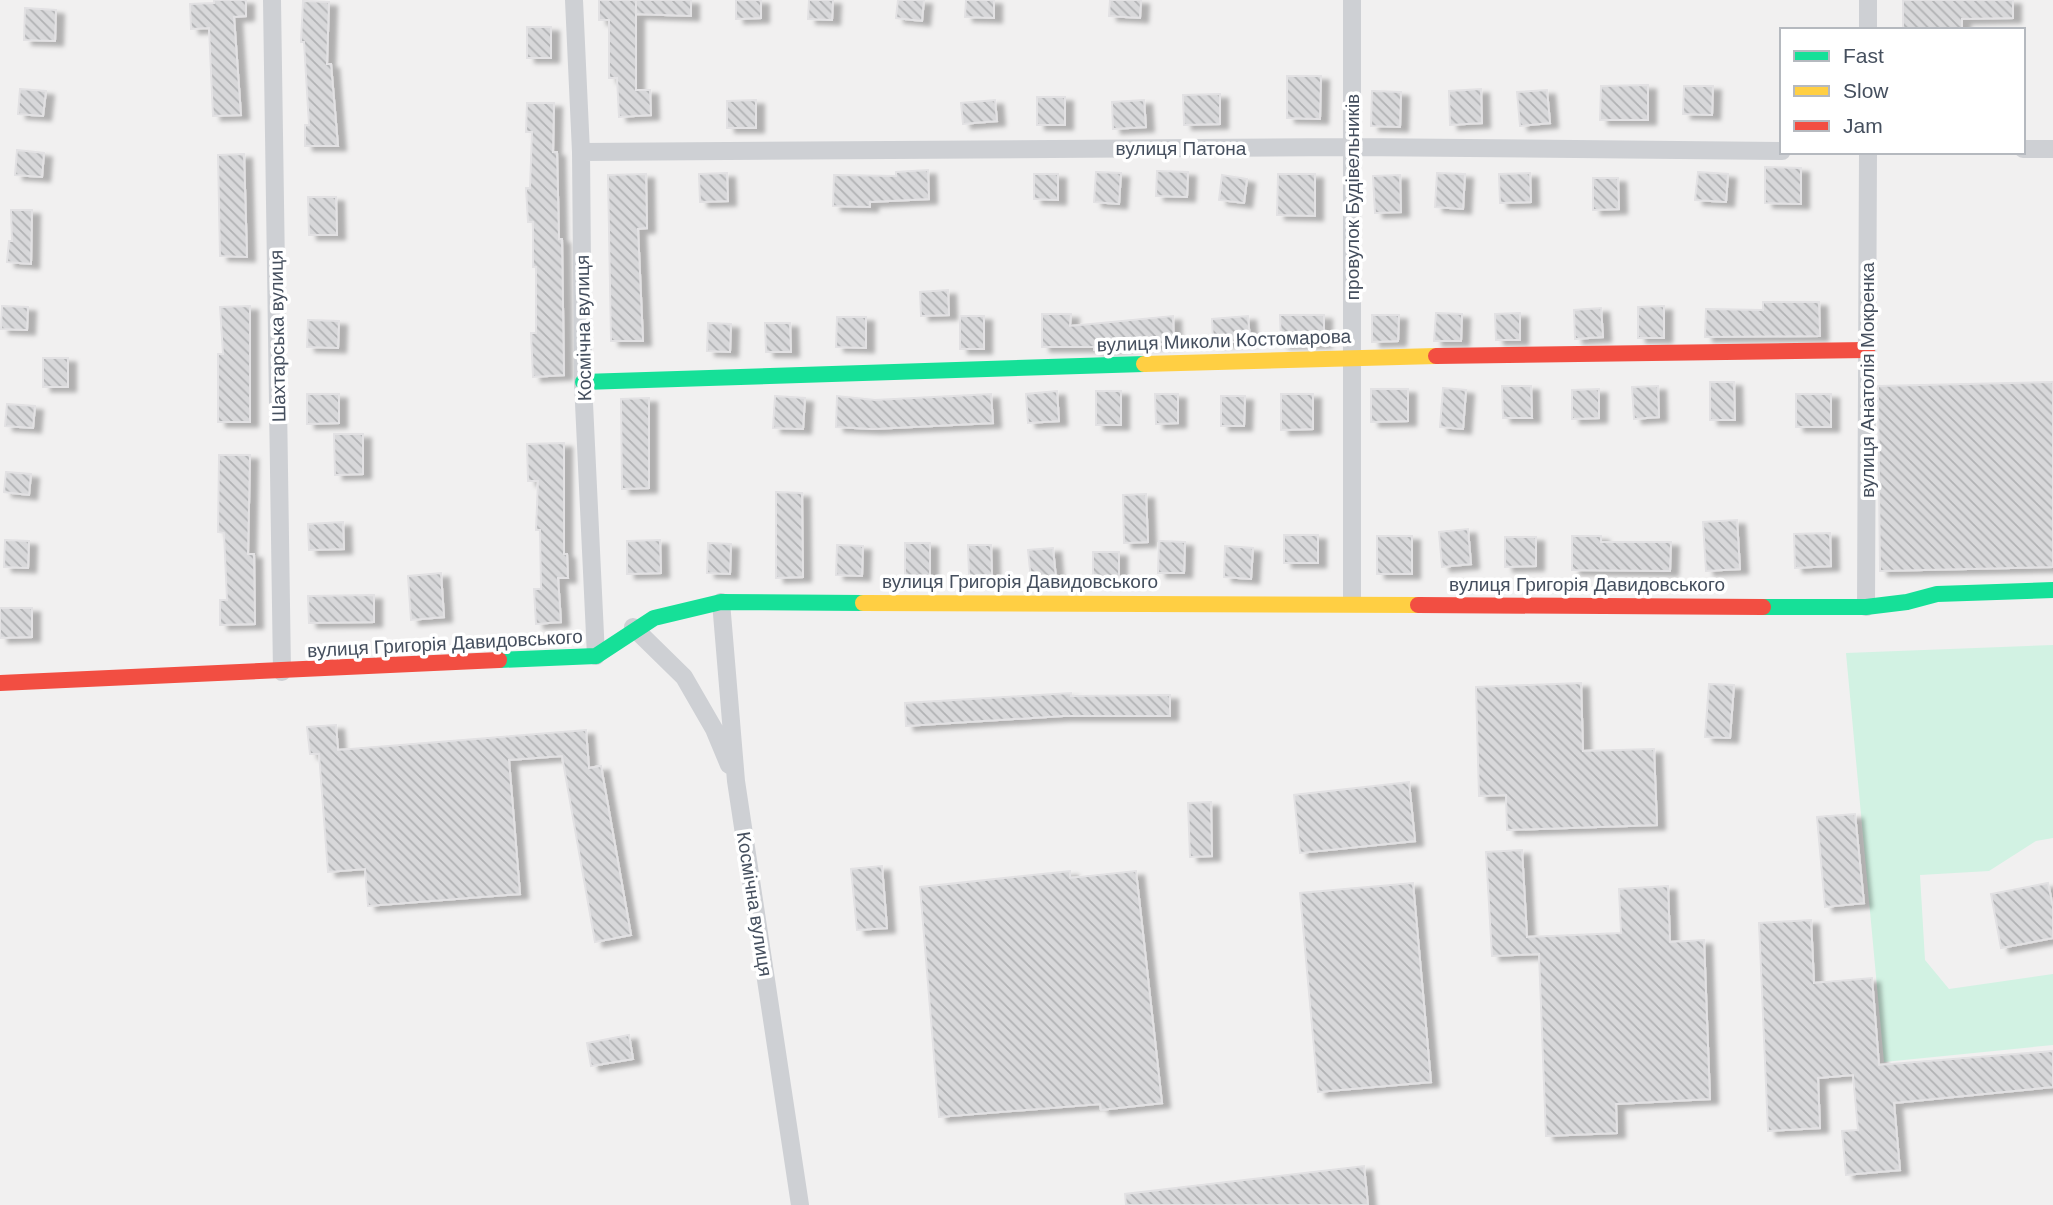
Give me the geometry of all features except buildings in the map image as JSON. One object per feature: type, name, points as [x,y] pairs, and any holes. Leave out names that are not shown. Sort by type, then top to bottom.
[{"type":"street","name":"Шахтарська вулиця","points":[[272,0],[282,672]]},
{"type":"street","name":"Космічна вулиця","points":[[574,0],[581,152],[583,382],[596,656]]},
{"type":"street","name":"провулок Будівельників","points":[[1352,0],[1352,603]]},
{"type":"street","points":[[1868,0],[1868,28]]},
{"type":"street","name":"вулиця Патона","points":[[581,152],[1352,147],[1780,151]]},
{"type":"street","points":[[2025,149],[2053,149]]},
{"type":"street","name":"вулиця Анатолія Мокренка","points":[[1866,607],[1868,154]]},
{"type":"street","name":"вулиця Миколи Костомарова","points":[[583,382],[1352,357],[1867,350]]},
{"type":"street","name":"вулиця Григорія Давидовського","points":[[0,683],[596,656],[634,627],[676,608],[721,601],[1866,607],[1906,602],[1937,594],[2053,590]]},
{"type":"street","name":"Космічна вулиця","points":[[721,601],[736,781],[800,1205]]},
{"type":"street","points":[[634,627],[684,677],[714,729],[736,781]]},
{"type":"green space","points":[[2053,645],[2053,838],[2036,841],[1989,871],[1920,875],[1925,960],[1949,989],[2053,974],[2053,1045],[1884,1062],[1846,653]]},
{"type":"traffic: fast","points":[[583,382],[1144,364]]},
{"type":"traffic: fast","points":[[1763,607],[1866,607],[1907,602],[1937,594],[2053,590]]},
{"type":"traffic: fast","points":[[499,660],[596,656],[654,618],[721,602],[863,603]]},
{"type":"traffic: slow","points":[[1144,364],[1436,356]]},
{"type":"traffic: slow","points":[[863,603],[1418,605]]},
{"type":"traffic: jam","points":[[1436,356],[1867,350]]},
{"type":"traffic: jam","points":[[1418,605],[1763,607]]},
{"type":"traffic: jam","points":[[0,683],[499,660]]}]
